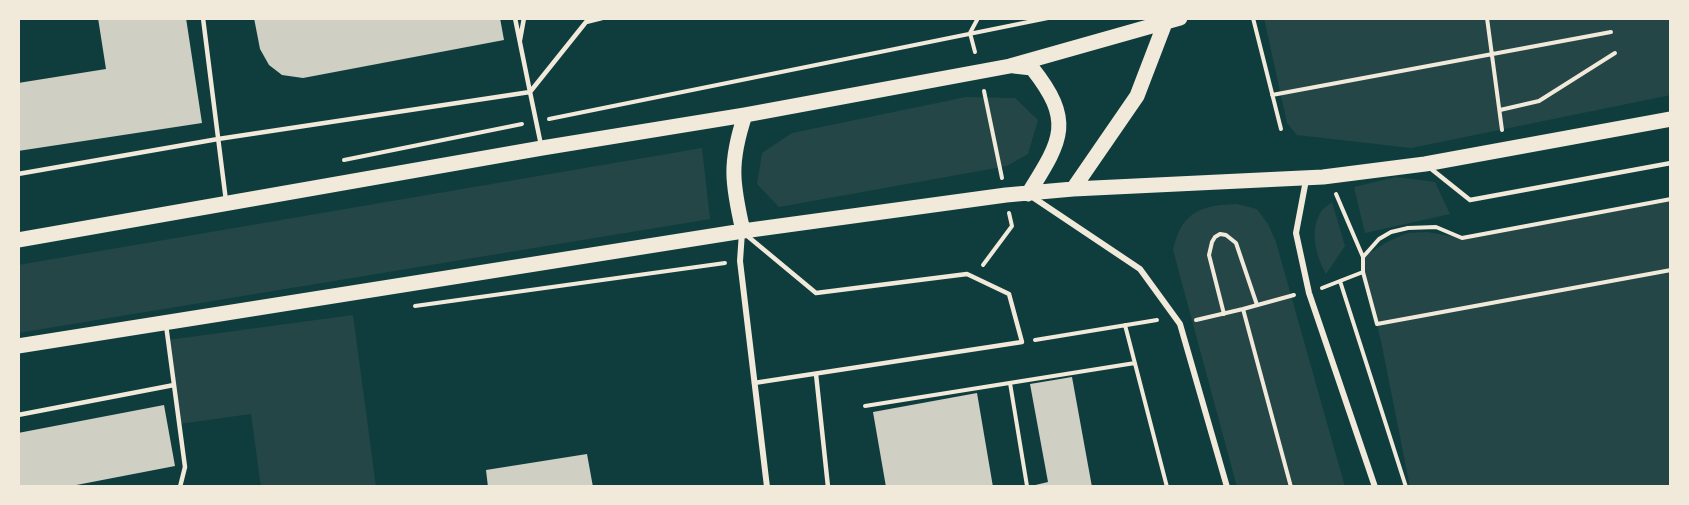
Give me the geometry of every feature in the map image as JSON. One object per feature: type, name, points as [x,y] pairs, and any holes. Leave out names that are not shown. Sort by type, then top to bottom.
[{"type":"main road","points":[[18,240],[542,148],[745,115],[1010,66],[1180,18]]},
{"type":"main road","points":[[1073,189],[1137,96],[1165,23]]},
{"type":"main road","points":[[1010,66],[1032,69],[1045,84],[1059,115],[1057,141],[1047,164],[1028,194]]},
{"type":"main road","points":[[742,231],[733,172],[737,139],[745,115]]},
{"type":"main road","points":[[18,346],[742,231],[1006,195],[1073,189],[1323,177],[1425,164],[1671,119]]},
{"type":"street","points":[[1306,177],[1296,233],[1309,293],[1375,487]]},
{"type":"street","points":[[1028,194],[1140,269],[1179,324],[1227,487]]},
{"type":"street","points":[[742,231],[740,261],[767,487]]},
{"type":"lane","points":[[203,18],[226,203]]},
{"type":"lane","points":[[514,18],[542,148]]},
{"type":"lane","points":[[520,42],[524,18]]},
{"type":"lane","points":[[18,174],[218,139],[530,92],[586,22],[602,18]]},
{"type":"lane","points":[[1425,164],[1470,200],[1671,163]]},
{"type":"lane","points":[[742,231],[816,293],[967,274],[1009,294],[1022,342],[754,383]]},
{"type":"lane","points":[[166,322],[185,467],[180,487]]},
{"type":"lane","points":[[816,374],[828,487]]},
{"type":"lane","points":[[18,415],[174,385]]},
{"type":"path","points":[[975,52],[970,33],[978,18]]},
{"type":"path","points":[[535,122],[1048,18]]},
{"type":"path","points":[[1253,18],[1281,129]]},
{"type":"path","points":[[1487,18],[1502,130]]},
{"type":"path","points":[[1272,95],[1611,32]]},
{"type":"path","points":[[1500,110],[1539,101],[1615,53]]},
{"type":"path","points":[[984,90],[1003,180]]},
{"type":"path","points":[[1333,187],[1363,257],[1363,272],[1377,324],[1671,270]]},
{"type":"path","points":[[1363,257],[1379,239],[1391,232],[1408,228],[1436,227],[1462,238],[1671,199]]},
{"type":"path","points":[[974,278],[1012,226],[1009,210]]},
{"type":"path","points":[[1224,314],[1209,255],[1212,242],[1220,234],[1226,235],[1236,243],[1257,305]]},
{"type":"path","points":[[1318,289],[1363,272]]},
{"type":"path","points":[[1340,281],[1406,487]]},
{"type":"path","points":[[1196,320],[1296,294]]},
{"type":"path","points":[[1242,309],[1291,487]]},
{"type":"path","points":[[1022,342],[1157,320]]},
{"type":"path","points":[[1125,325],[1167,487]]},
{"type":"path","points":[[866,406],[1135,363]]},
{"type":"path","points":[[1010,383],[1027,486]]},
{"type":"shaded area","points":[[1264,18],[1671,18],[1671,95],[1411,148],[1297,135],[1287,123]]},
{"type":"shaded area","points":[[966,97],[1015,98],[1038,120],[1028,154],[1007,166],[779,207],[757,184],[762,153],[792,133]]},
{"type":"shaded area","points":[[702,148],[710,219],[18,333],[18,265]]},
{"type":"shaded area","points":[[1396,177],[1435,182],[1450,214],[1365,233],[1354,187]]},
{"type":"shaded area","points":[[1671,199],[1671,487],[1410,487],[1381,341],[1363,272],[1363,257],[1407,233],[1427,232],[1462,238]]},
{"type":"shaded area","points":[[1332,202],[1345,246],[1326,274],[1315,243],[1315,227],[1322,211]]},
{"type":"shaded area","points":[[1237,204],[1257,209],[1268,224],[1276,242],[1345,487],[1237,487],[1173,250],[1181,227],[1194,213],[1213,206]]},
{"type":"shaded area","points":[[353,315],[376,487],[261,487],[251,414],[179,424],[168,340]]},
{"type":"building","points":[[98,18],[186,18],[202,123],[18,151],[18,83],[106,69]]},
{"type":"building","points":[[254,18],[500,18],[504,40],[303,78],[282,75],[269,65],[260,49]]},
{"type":"building","points":[[1072,377],[1092,487],[1027,487],[1048,482],[1030,384]]},
{"type":"building","points":[[977,393],[993,487],[886,487],[873,412]]},
{"type":"building","points":[[164,405],[175,466],[66,487],[18,487],[18,433]]},
{"type":"building","points":[[587,454],[593,487],[488,487],[486,470]]}]
